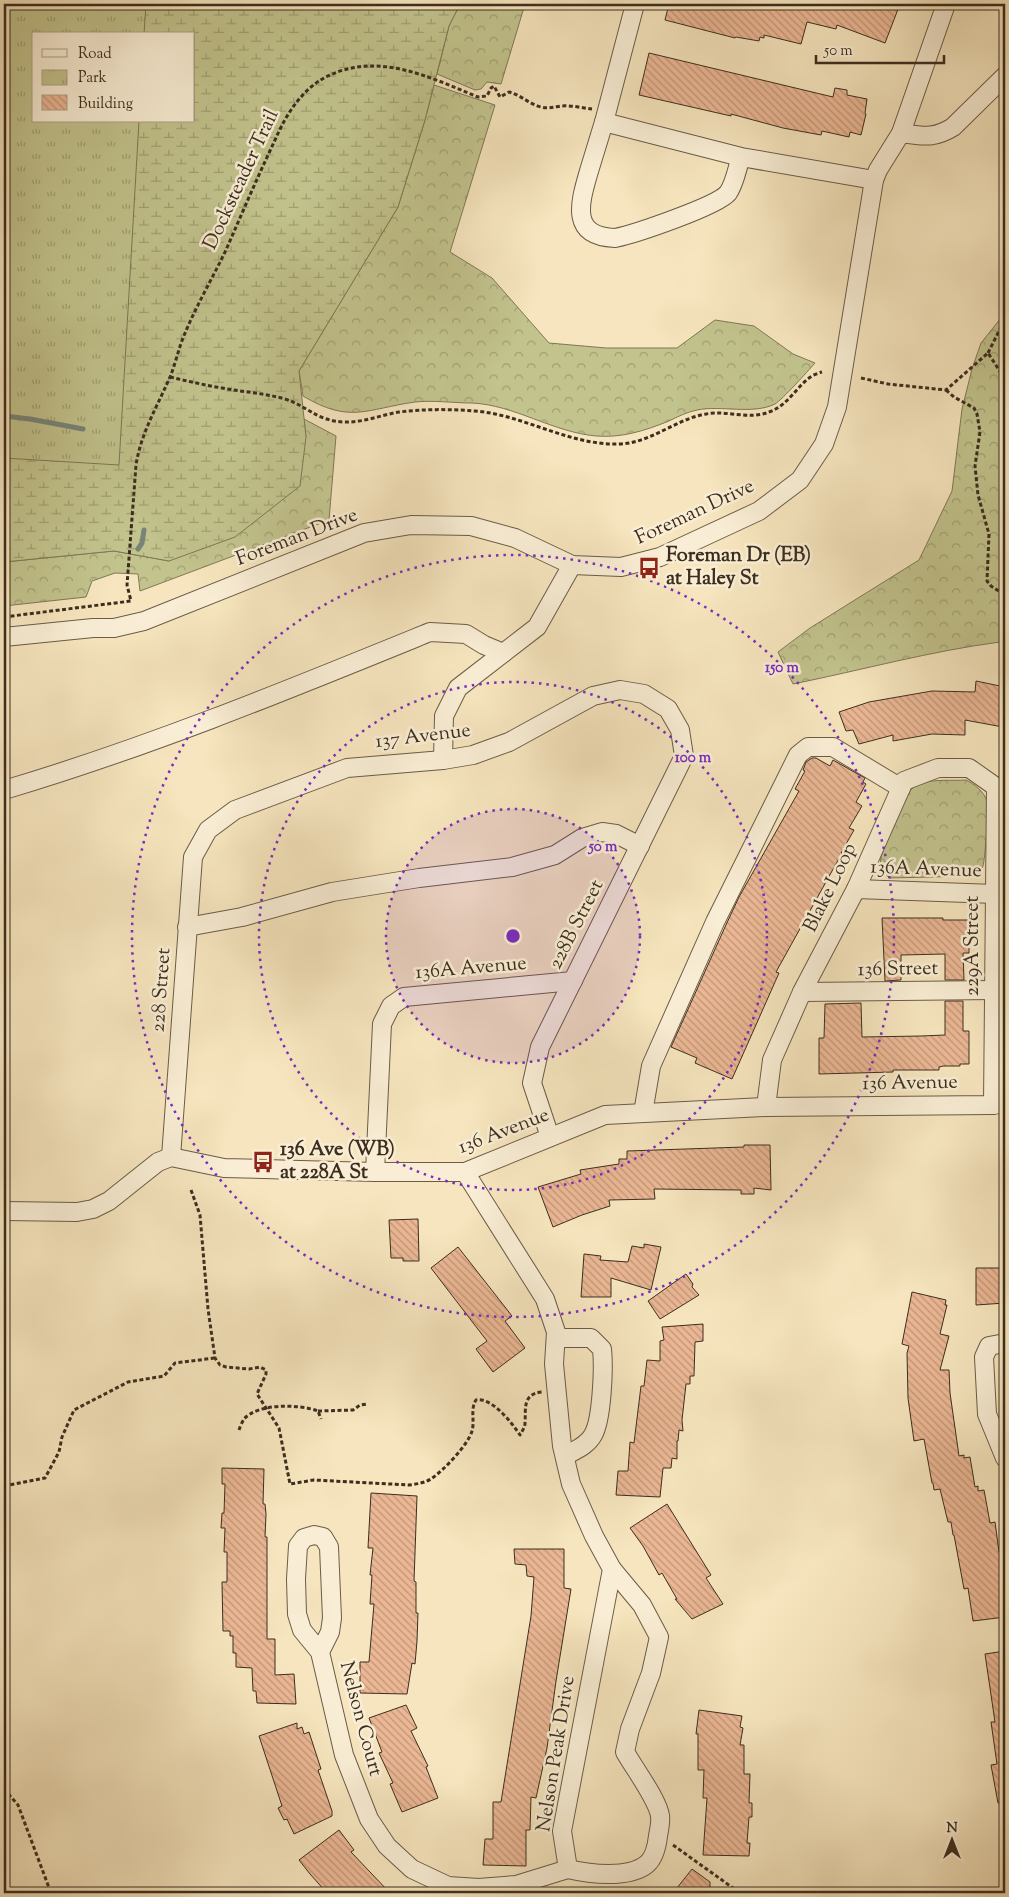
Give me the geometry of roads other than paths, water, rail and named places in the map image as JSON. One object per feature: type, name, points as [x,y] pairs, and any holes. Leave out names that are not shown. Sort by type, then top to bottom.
[{"type":"street","points":[[635,4],[604,122],[582,196],[580,209],[586,228],[602,238],[625,236],[720,200],[732,186],[741,156]]},
{"type":"street","name":"Foreman Drive","points":[[4,637],[93,628],[114,628],[141,622],[364,533],[411,525],[471,526],[515,538],[572,565],[621,567],[660,557],[758,511],[800,480],[824,444],[837,407],[874,180],[901,132],[946,4]]},
{"type":"street","points":[[901,132],[925,137],[945,132],[953,127],[1005,76]]},
{"type":"street","points":[[604,122],[741,156],[874,180]]},
{"type":"street","points":[[443,760],[444,716],[458,688],[537,627],[572,565]]},
{"type":"street","points":[[4,790],[183,731],[430,632],[466,634],[484,645],[503,653]]},
{"type":"street","name":"137 Avenue","points":[[208,830],[235,810],[347,768],[443,760],[473,755],[509,742],[593,696],[620,690],[644,694],[668,709]]},
{"type":"street","name":"228B Street","points":[[550,1137],[532,1082],[540,1047],[684,756],[680,730],[668,709]]},
{"type":"street","points":[[643,1113],[651,1066],[715,922],[798,755],[808,747],[833,747],[901,788]]},
{"type":"street","name":"229A Street","points":[[901,788],[904,781],[938,768],[970,768],[996,787],[995,990],[999,1104]]},
{"type":"street","name":"Blake Loop","points":[[766,1107],[772,1060],[802,992],[856,889],[901,788]]},
{"type":"street","name":"228 Street","points":[[171,1157],[193,857],[208,830]]},
{"type":"street","points":[[187,927],[242,917],[332,892],[418,878],[512,866],[555,856],[582,838],[602,832],[616,834],[640,846]]},
{"type":"street","name":"136A Avenue","points":[[856,889],[995,894]]},
{"type":"street","name":"136A Avenue","points":[[375,1172],[382,1024],[391,1006],[404,997],[572,982]]},
{"type":"street","name":"136 Street","points":[[802,992],[995,990]]},
{"type":"street","name":"136 Avenue","points":[[171,1157],[224,1168],[375,1172],[466,1172],[605,1115],[766,1107],[999,1104]]},
{"type":"street","points":[[4,1212],[77,1212],[93,1209],[109,1202],[158,1162],[171,1157]]},
{"type":"street","points":[[466,1172],[545,1299],[556,1332],[554,1364],[565,1456],[571,1484],[594,1536],[612,1570],[642,1605],[659,1637],[651,1673],[630,1729],[625,1752],[650,1792],[660,1816],[657,1848],[648,1863],[635,1870],[587,1874],[568,1869]]},
{"type":"street","points":[[556,1338],[591,1338],[602,1349],[603,1354],[598,1419],[593,1435],[584,1446],[565,1456]]},
{"type":"street","points":[[1005,1343],[989,1346],[984,1357],[987,1414],[1005,1458]]},
{"type":"street","name":"Nelson Court","points":[[320,1652],[330,1632],[332,1618],[331,1580],[329,1547],[323,1537],[314,1535],[304,1538],[298,1546],[296,1579],[297,1614],[302,1630],[320,1652],[344,1755],[369,1819],[387,1846],[412,1869],[448,1886],[479,1888],[516,1886],[568,1869]]},
{"type":"street","name":"Nelson Peak Drive","points":[[568,1869],[562,1831],[612,1570]]},
{"type":"waterway","points":[[4,416],[83,429]]},
{"type":"waterway","points":[[138,549],[142,543],[144,530]]},
{"type":"place","name":"Foreman Dr (EB) at Haley St","points":[[649,568]]},
{"type":"place","name":"136 Ave (WB) at 228A St","points":[[263,1162]]}]
